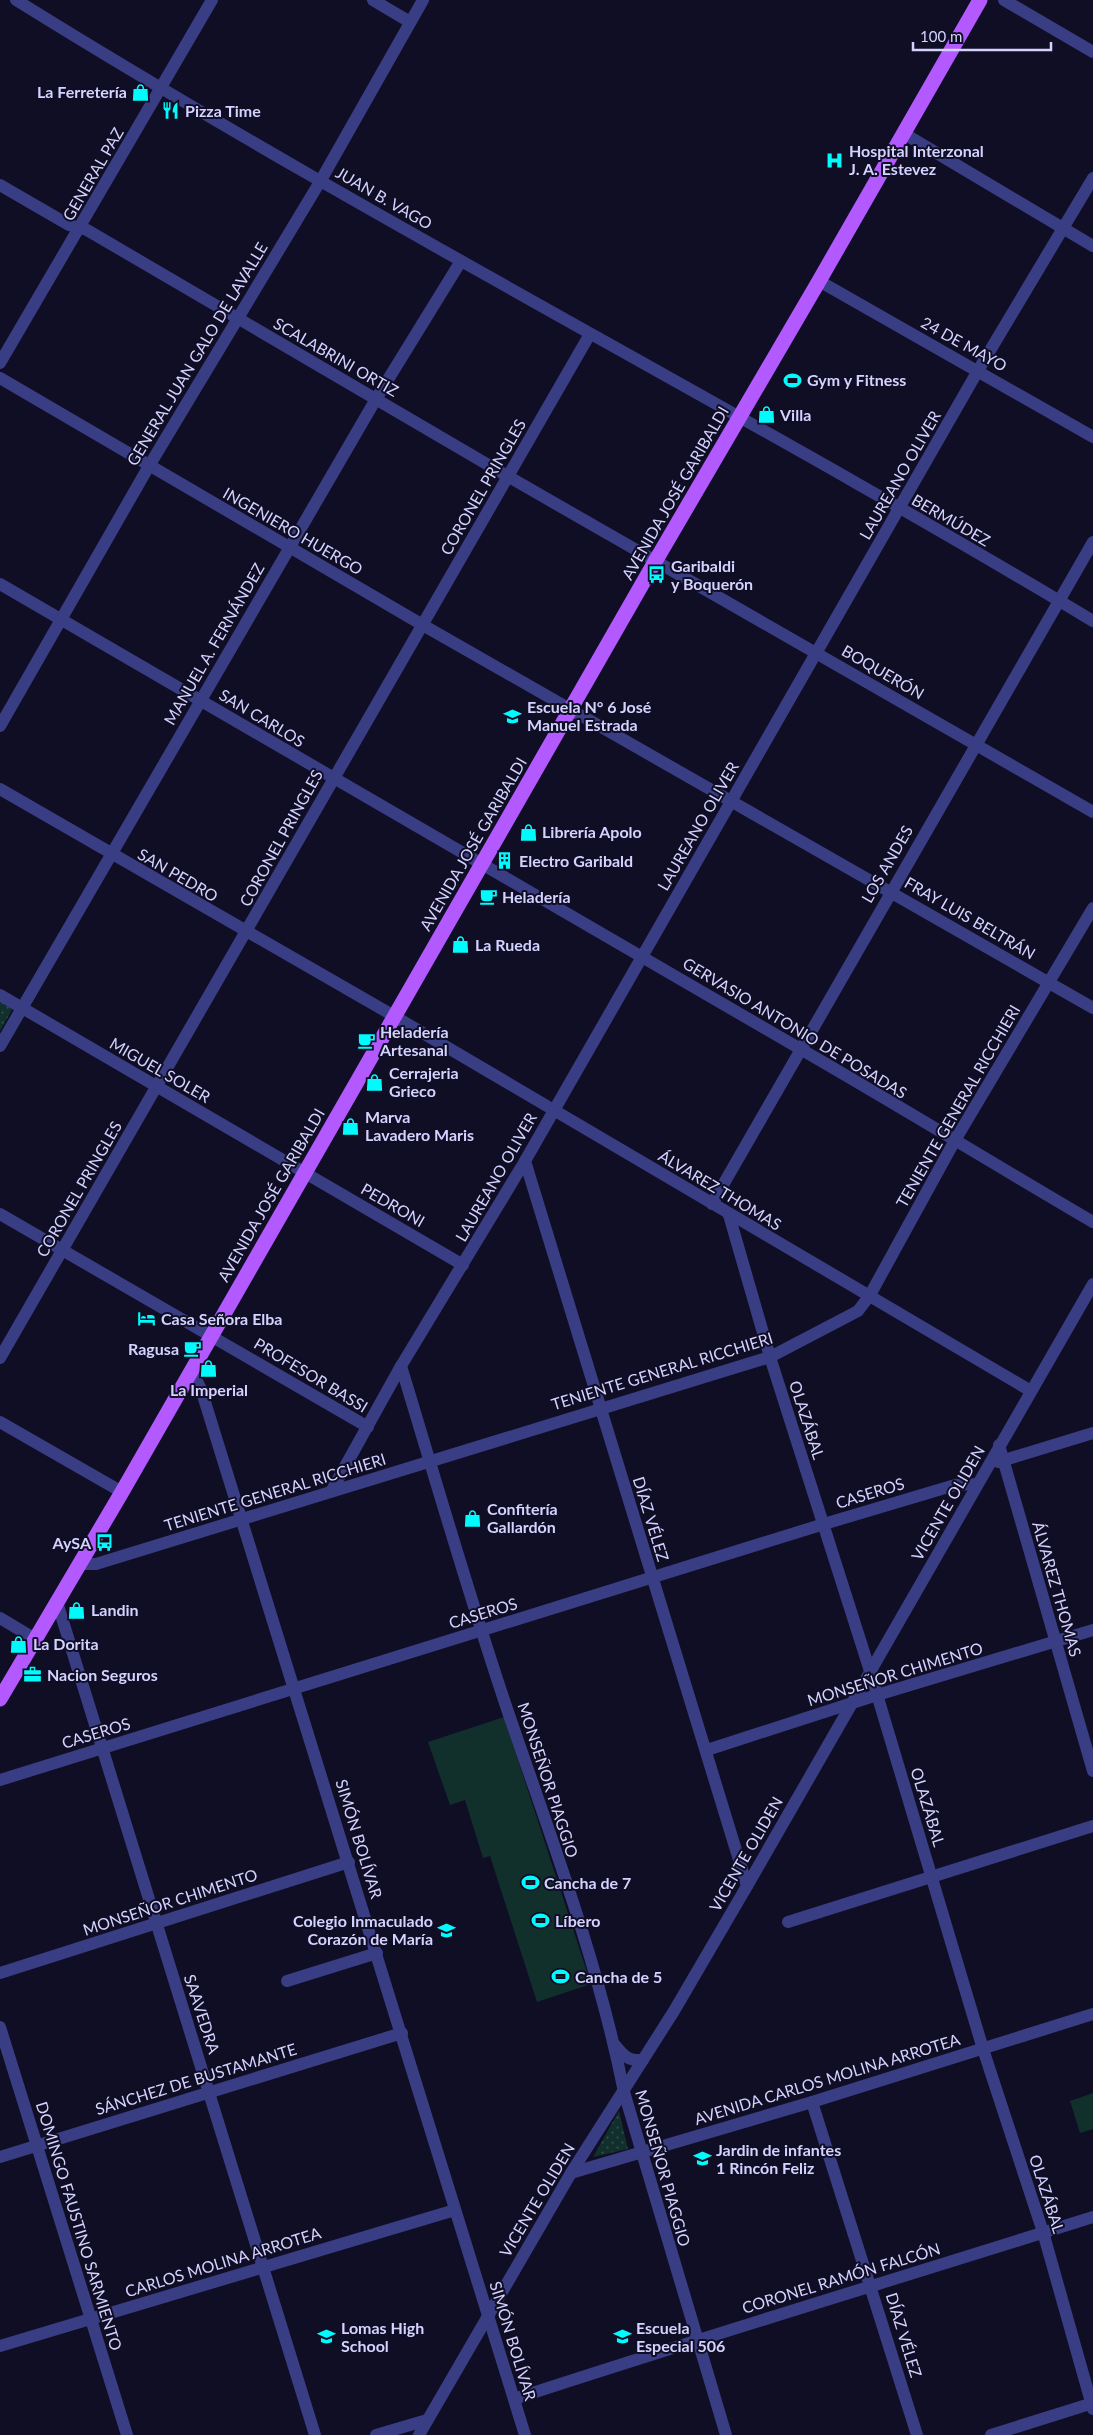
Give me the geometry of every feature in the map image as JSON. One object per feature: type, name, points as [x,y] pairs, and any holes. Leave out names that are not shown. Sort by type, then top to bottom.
[{"type":"main road","name":"AVENIDA JOSÉ GARIBALDI","points":[[0,1699],[122,1492],[481,864],[980,0]]},
{"type":"street","name":"JUAN B. VAGO","points":[[16,0],[160,89],[321,180],[460,262],[740,418]]},
{"type":"street","name":"GENERAL PAZ","points":[[0,363],[81,228],[212,0]]},
{"type":"street","points":[[373,0],[410,22]]},
{"type":"street","name":"GENERAL JUAN GALO DE LAVALLE","points":[[0,726],[149,466],[321,180],[423,0]]},
{"type":"street","points":[[1004,0],[1093,52]]},
{"type":"street","points":[[902,134],[1093,246]]},
{"type":"street","name":"LAUREANO OLIVER","points":[[332,1490],[401,1366],[463,1265],[553,1111],[978,371],[1093,178]]},
{"type":"street","name":"SCALABRINI ORTIZ","points":[[0,185],[69,225],[81,228],[509,477],[656,560]]},
{"type":"street","name":"MANUEL A. FERNÁNDEZ","points":[[0,1046],[376,399],[460,262]]},
{"type":"street","name":"24 DE MAYO","points":[[819,281],[1093,437]]},
{"type":"street","name":"CORONEL PRINGLES","points":[[0,1358],[421,624],[509,477],[590,334]]},
{"type":"street","name":"INGENIERO HUERGO","points":[[0,378],[289,548],[571,708]]},
{"type":"street","name":"BERMÚDEZ","points":[[740,418],[899,508],[1093,622]]},
{"type":"street","name":"LOS ANDES","points":[[712,1204],[1093,542]]},
{"type":"street","name":"BOQUERÓN","points":[[656,560],[1093,812]]},
{"type":"street","name":"SAN CARLOS","points":[[0,584],[481,864]]},
{"type":"street","name":"FRAY LUIS BELTRÁN","points":[[571,708],[1093,1008]]},
{"type":"street","name":"SAN PEDRO","points":[[0,789],[394,1016]]},
{"type":"street","name":"GERVASIO ANTONIO DE POSADAS","points":[[481,864],[801,1049],[954,1142],[1093,1222]]},
{"type":"street","name":"TENIENTE GENERAL RICCHIERI","points":[[80,1564],[96,1564],[770,1357],[858,1311],[870,1295],[954,1142],[1093,908]]},
{"type":"street","name":"MIGUEL SOLER","points":[[0,995],[156,1088],[305,1172]]},
{"type":"street","name":"ÁLVAREZ THOMAS","points":[[394,1016],[1031,1391]]},
{"type":"street","name":"DÍAZ VÉLEZ","points":[[524,1161],[747,1886]]},
{"type":"street","name":"PEDRONI","points":[[305,1172],[463,1265]]},
{"type":"street","name":"PROFESOR BASSI","points":[[0,1214],[211,1334],[368,1427]]},
{"type":"street","name":"OLAZÁBAL","points":[[730,1215],[770,1357],[870,1671],[982,2049],[1043,2232],[1092,2405]]},
{"type":"street","name":"VICENTE OLIDEN","points":[[419,2435],[571,2173],[624,2092],[747,1886],[1093,1284]]},
{"type":"street","name":"MONSEÑOR PIAGGIO","points":[[401,1366],[481,1630],[551,1838],[614,2045],[624,2092],[641,2152],[726,2435]]},
{"type":"street","name":"SIMÓN BOLÍVAR","points":[[191,1370],[201,1389],[295,1688],[525,2435]]},
{"type":"street","points":[[0,1422],[122,1492]]},
{"type":"street","points":[[988,1466],[1093,1433]]},
{"type":"street","name":"ÁLVAREZ THOMAS","points":[[999,1445],[1093,1771]]},
{"type":"street","name":"CASEROS","points":[[0,1780],[955,1484],[977,1484]]},
{"type":"street","name":"SAAVEDRA","points":[[57,1602],[210,2092],[314,2435]]},
{"type":"street","points":[[0,1618],[35,1639]]},
{"type":"street","name":"MONSEÑOR CHIMENTO","points":[[706,1750],[877,1695],[1093,1630]]},
{"type":"street","points":[[788,1922],[1093,1826]]},
{"type":"street","name":"MONSEÑOR CHIMENTO","points":[[0,1973],[349,1862]]},
{"type":"street","points":[[287,1981],[377,1953]]},
{"type":"street","name":"AVENIDA CARLOS MOLINA ARROTEA","points":[[571,2173],[812,2102],[1093,2014]]},
{"type":"street","name":"DOMINGO FAUSTINO SARMIENTO","points":[[0,2027],[127,2435]]},
{"type":"street","name":"SÁNCHEZ DE BUSTAMANTE","points":[[0,2157],[402,2034]]},
{"type":"street","points":[[614,2045],[625,2058],[632,2061],[643,2060]]},
{"type":"street","name":"DÍAZ VÉLEZ","points":[[812,2102],[872,2287],[917,2435]]},
{"type":"street","name":"CARLOS MOLINA ARROTEA","points":[[0,2346],[455,2210]]},
{"type":"street","name":"CORONEL RAMÓN FALCÓN","points":[[514,2400],[697,2339],[872,2287],[1093,2216]]},
{"type":"street","points":[[991,2435],[1092,2405]]},
{"type":"street","points":[[376,2435],[427,2420]]},
{"type":"green space","points":[[0,999],[10,1005],[12,1010],[0,1031]]},
{"type":"green space","name":"Líbero","points":[[504,1717],[591,1984],[537,2002],[490,1856],[483,1858],[465,1800],[450,1805],[428,1742]]},
{"type":"green space","points":[[1093,2093],[1093,2129],[1080,2133],[1070,2101]]},
{"type":"green space","points":[[619,2111],[628,2149],[593,2157]]},
{"type":"place","name":"La Ferretería","points":[[141,92]]},
{"type":"place","name":"Pizza Time","points":[[171,111]]},
{"type":"place","name":"Hospital Interzonal J. A. Estevez","points":[[835,160]]},
{"type":"place","name":"Gym y Fitness","points":[[793,380]]},
{"type":"place","name":"Villa","points":[[766,415]]},
{"type":"place","name":"Garibaldi y Boquerón","points":[[657,575]]},
{"type":"place","name":"Escuela N° 6 José Manuel Estrada","points":[[513,716]]},
{"type":"place","name":"Librería Apolo","points":[[528,832]]},
{"type":"place","name":"Electro Garibald","points":[[505,861]]},
{"type":"place","name":"Heladería","points":[[488,897]]},
{"type":"place","name":"La Rueda","points":[[461,945]]},
{"type":"place","name":"Heladería Artesanal","points":[[366,1041]]},
{"type":"place","name":"Cerrajeria Grieco","points":[[375,1082]]},
{"type":"place","name":"Marva Lavadero Maris","points":[[351,1126]]},
{"type":"place","name":"Casa Señora Elba","points":[[147,1319]]},
{"type":"place","name":"Ragusa","points":[[193,1349]]},
{"type":"place","name":"La Imperial","points":[[209,1368]]},
{"type":"place","name":"Confitería Gallardón","points":[[473,1518]]},
{"type":"place","name":"AySA","points":[[105,1543]]},
{"type":"place","name":"Landin","points":[[77,1610]]},
{"type":"place","name":"La Dorita","points":[[19,1644]]},
{"type":"place","name":"Nacion Seguros","points":[[33,1675]]},
{"type":"place","name":"Cancha de 7","points":[[530,1883]]},
{"type":"place","name":"Líbero","points":[[541,1921]]},
{"type":"place","name":"Colegio Inmaculado Corazón de María","points":[[447,1930]]},
{"type":"place","name":"Cancha de 5","points":[[561,1977]]},
{"type":"place","name":"Jardin de infantes 1 Rincón Feliz","points":[[702,2159]]},
{"type":"place","name":"Lomas High School","points":[[327,2337]]},
{"type":"place","name":"Escuela Especial 506","points":[[622,2337]]}]
